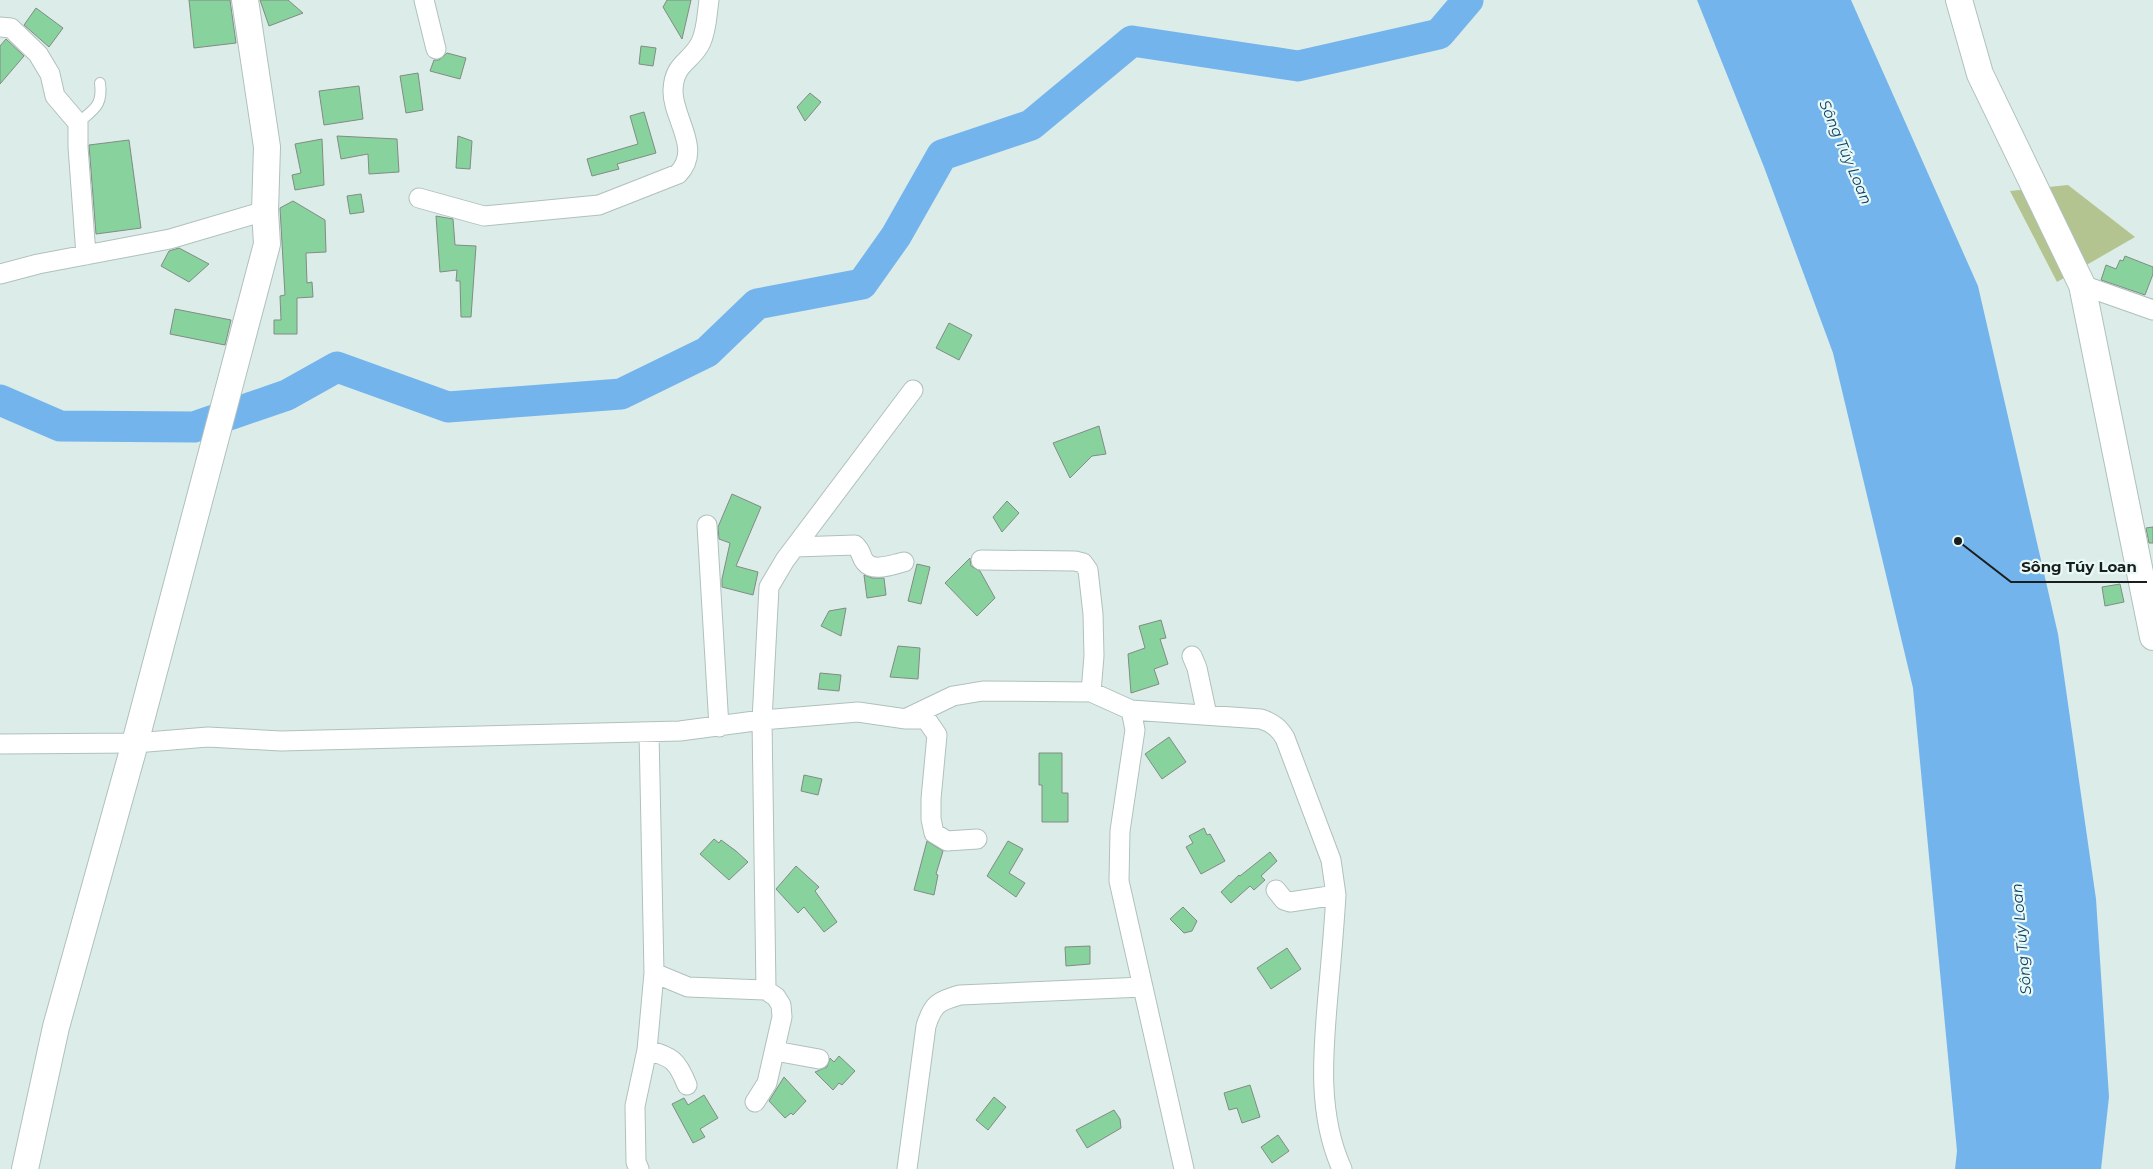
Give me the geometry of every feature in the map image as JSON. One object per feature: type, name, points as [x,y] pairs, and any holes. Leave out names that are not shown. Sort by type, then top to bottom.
[{"type":"street","points":[[25,1169],[56,1027],[135,742],[267,244],[265,210],[267,147],[245,0]]},
{"type":"street","points":[[424,0],[436,49]]},
{"type":"street","points":[[419,198],[484,216],[599,205],[678,174],[684,168],[688,152],[684,127],[673,99],[673,83],[678,68],[701,43],[709,0]]},
{"type":"street","points":[[1959,0],[1980,74],[2082,285],[2153,637]]},
{"type":"street","points":[[0,27],[11,28],[38,54],[50,74],[55,96],[78,123],[86,255]]},
{"type":"street","points":[[0,274],[170,239],[265,210]]},
{"type":"street","points":[[2082,285],[2153,310]]},
{"type":"street","points":[[766,990],[762,720],[769,587],[795,547],[913,390]]},
{"type":"street","points":[[707,525],[719,727]]},
{"type":"street","points":[[795,547],[855,545],[861,551],[864,562],[871,567],[904,562]]},
{"type":"street","points":[[980,560],[1075,561],[1083,563],[1088,570],[1093,614],[1094,656],[1091,692]]},
{"type":"street","points":[[1192,656],[1197,668],[1207,715]]},
{"type":"street","points":[[906,719],[953,696],[966,693],[983,691],[1091,692],[1131,710],[1261,719],[1271,722],[1279,729],[1285,738],[1331,860],[1336,895],[1322,1058],[1326,1109],[1338,1160],[1342,1169]]},
{"type":"street","points":[[1131,710],[1135,730],[1120,831],[1119,881],[1184,1169]]},
{"type":"street","points":[[0,744],[135,742],[208,737],[281,741],[649,732],[719,727],[762,720],[858,712],[926,720],[937,735],[931,800],[931,819],[934,833],[947,841],[977,838]]},
{"type":"street","points":[[639,1169],[636,1162],[635,1106],[647,1050],[654,973],[649,732]]},
{"type":"street","points":[[1276,890],[1284,900],[1290,902],[1336,895]]},
{"type":"street","points":[[654,973],[688,987],[766,990],[776,997],[781,1005],[782,1017],[766,1083],[755,1102]]},
{"type":"street","points":[[906,1169],[926,1026],[932,1009],[944,1000],[960,995],[1143,987]]},
{"type":"street","points":[[647,1050],[665,1055],[680,1066],[687,1085]]},
{"type":"street","points":[[775,1051],[819,1059]]},
{"type":"lane","points":[[78,123],[99,102],[102,96],[100,83]]},
{"type":"green space","points":[[2068,185],[2135,237],[2057,282],[2010,191]]},
{"type":"water","points":[[1697,0],[1851,0],[1978,286],[2058,634],[2096,899],[2109,1097],[2101,1169],[1955,1169],[1957,1151],[1913,688],[1833,353],[1764,167]]},
{"type":"building","points":[[189,0],[230,0],[236,43],[194,48]]},
{"type":"building","points":[[260,0],[288,0],[303,13],[269,26]]},
{"type":"building","points":[[667,0],[691,0],[682,39],[663,7]]},
{"type":"building","points":[[36,8],[63,28],[49,47],[24,25]]},
{"type":"building","points":[[6,39],[24,56],[0,84],[0,46]]},
{"type":"building","points":[[641,46],[656,48],[653,66],[639,64]]},
{"type":"building","points":[[447,53],[466,58],[460,79],[430,71],[434,60],[439,60]]},
{"type":"building","points":[[418,73],[423,110],[406,113],[400,76]]},
{"type":"building","points":[[359,86],[363,119],[324,125],[319,91]]},
{"type":"building","points":[[810,93],[821,102],[805,121],[797,107]]},
{"type":"building","points":[[644,112],[656,153],[617,164],[619,169],[592,176],[587,159],[638,144],[630,116]]},
{"type":"building","points":[[337,136],[397,139],[399,172],[369,174],[368,154],[341,159]]},
{"type":"building","points":[[458,136],[472,141],[470,169],[456,168]]},
{"type":"building","points":[[322,139],[324,185],[295,190],[292,175],[301,173],[295,144]]},
{"type":"building","points":[[129,140],[141,228],[96,234],[89,145]]},
{"type":"building","points":[[361,194],[364,212],[350,214],[347,196]]},
{"type":"building","points":[[293,201],[325,220],[326,252],[306,253],[307,283],[312,282],[313,297],[297,298],[297,334],[274,334],[274,320],[281,320],[280,296],[285,295],[280,208]]},
{"type":"building","points":[[436,216],[453,219],[455,245],[476,246],[471,317],[461,317],[460,281],[456,281],[457,270],[440,272]]},
{"type":"building","points":[[179,248],[209,264],[189,282],[161,266],[169,251]]},
{"type":"building","points":[[2125,256],[2153,267],[2153,274],[2145,295],[2101,280],[2106,265],[2116,269],[2120,260],[2123,261]]},
{"type":"building","points":[[175,309],[231,320],[225,345],[170,334]]},
{"type":"building","points":[[949,323],[972,335],[959,360],[936,348]]},
{"type":"building","points":[[1099,426],[1106,454],[1092,456],[1070,478],[1053,443]]},
{"type":"building","points":[[732,494],[761,507],[736,566],[758,572],[753,595],[722,587],[730,543],[719,539],[718,527]]},
{"type":"building","points":[[1007,501],[1019,513],[1002,532],[993,517]]},
{"type":"building","points":[[2153,527],[2153,543],[2149,543],[2146,528]]},
{"type":"building","points":[[970,558],[971,566],[980,571],[995,598],[977,616],[945,583]]},
{"type":"building","points":[[917,564],[930,567],[921,604],[908,601]]},
{"type":"building","points":[[864,575],[872,578],[884,578],[886,595],[867,598]]},
{"type":"building","points":[[2120,584],[2124,602],[2105,606],[2102,587]]},
{"type":"building","points":[[846,608],[841,636],[821,626],[829,611]]},
{"type":"building","points":[[1161,620],[1166,638],[1160,639],[1168,664],[1154,669],[1159,684],[1131,693],[1128,654],[1145,648],[1139,626]]},
{"type":"building","points":[[898,646],[920,648],[918,679],[890,677]]},
{"type":"building","points":[[820,673],[841,675],[839,691],[818,689]]},
{"type":"building","points":[[1169,737],[1186,762],[1162,779],[1145,754]]},
{"type":"building","points":[[1039,753],[1062,753],[1062,793],[1068,793],[1068,822],[1042,822],[1042,785],[1039,785]]},
{"type":"building","points":[[804,775],[822,779],[818,795],[801,791]]},
{"type":"building","points":[[1204,828],[1207,835],[1210,834],[1225,861],[1201,874],[1186,847],[1193,843],[1189,836]]},
{"type":"building","points":[[714,839],[719,843],[721,840],[748,862],[729,880],[700,854]]},
{"type":"building","points":[[927,841],[943,851],[936,874],[938,875],[934,895],[914,890]]},
{"type":"building","points":[[1008,841],[1023,849],[1009,873],[1025,883],[1016,897],[987,876]]},
{"type":"building","points":[[1270,852],[1277,861],[1261,876],[1265,880],[1254,890],[1250,886],[1231,903],[1221,892],[1239,875]]},
{"type":"building","points":[[796,866],[819,887],[815,891],[837,922],[824,932],[804,907],[798,913],[776,889]]},
{"type":"building","points":[[1183,907],[1197,921],[1192,931],[1184,933],[1170,919]]},
{"type":"building","points":[[1090,946],[1090,964],[1066,966],[1065,947]]},
{"type":"building","points":[[1287,948],[1301,969],[1271,989],[1257,968]]},
{"type":"building","points":[[839,1056],[855,1071],[842,1085],[839,1083],[833,1090],[815,1072],[827,1067],[830,1058],[834,1062]]},
{"type":"building","points":[[784,1077],[806,1101],[793,1115],[791,1113],[785,1118],[769,1101]]},
{"type":"building","points":[[1250,1085],[1260,1117],[1242,1123],[1237,1108],[1229,1110],[1224,1093]]},
{"type":"building","points":[[704,1095],[718,1118],[700,1129],[705,1137],[693,1143],[672,1104],[684,1098],[688,1105]]},
{"type":"building","points":[[994,1097],[1006,1107],[988,1130],[976,1120]]},
{"type":"building","points":[[1114,1110],[1120,1119],[1121,1128],[1087,1148],[1076,1130]]},
{"type":"building","points":[[1278,1135],[1289,1151],[1272,1163],[1261,1147]]},
{"type":"waterway","points":[[0,400],[60,426],[194,427],[287,395],[337,367],[448,407],[621,394],[707,352],[757,304],[862,284],[896,236],[942,155],[1031,125],[1132,41],[1298,66],[1439,34],[1468,0]]},
{"type":"place","name":"Sông Túy Loan","points":[[1958,541]]}]
